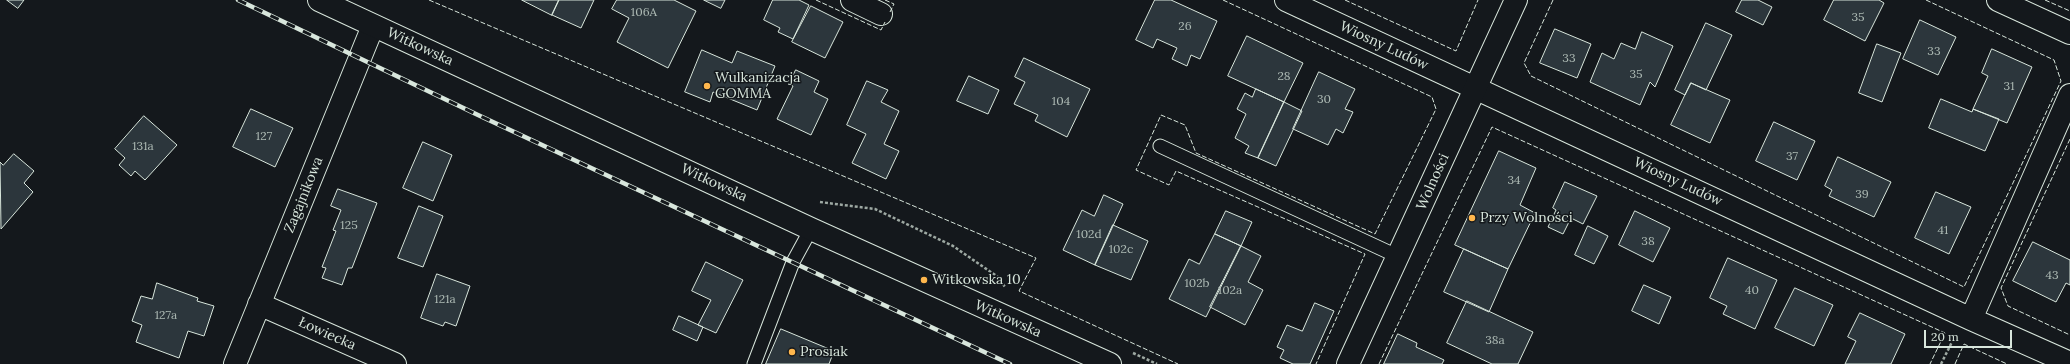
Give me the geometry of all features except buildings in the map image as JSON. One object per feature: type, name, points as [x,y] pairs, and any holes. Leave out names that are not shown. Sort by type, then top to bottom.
[{"type":"street","name":"Witkowska","points":[[319,0],[811,229],[1110,364]]},
{"type":"street","points":[[852,0],[881,14]]},
{"type":"street","name":"Wiosny Ludów","points":[[1286,0],[1971,319],[2070,363]]},
{"type":"street","name":"Wolności","points":[[1348,364],[1399,257],[1516,0]]},
{"type":"street","points":[[1998,0],[2070,33]]},
{"type":"street","name":"Zagajnikowa","points":[[235,364],[373,26]]},
{"type":"street","points":[[1971,319],[2070,95]]},
{"type":"street","name":"Łowiecka","points":[[259,304],[395,364]]},
{"type":"lane","points":[[1160,146],[1399,257]]},
{"type":"lane","points":[[754,364],[793,262],[811,229]]},
{"type":"railway","points":[[238,0],[478,115],[1010,364]]},
{"type":"fence","points":[[429,0],[1036,258],[1019,291],[1178,364]]},
{"type":"fence","points":[[816,0],[881,30],[885,22]]},
{"type":"fence","points":[[885,0],[894,4],[890,12]]},
{"type":"fence","points":[[1223,0],[1432,97],[1436,109],[1375,234],[1196,153],[1185,125],[1161,115],[1136,170],[1169,185],[1176,171],[1365,254],[1316,364]]},
{"type":"fence","points":[[1345,0],[1456,51],[1478,0]]},
{"type":"fence","points":[[1553,0],[1524,63],[1531,76],[1964,287],[2061,81],[2054,60],[1926,0]]},
{"type":"fence","points":[[2045,0],[2070,11]]},
{"type":"fence","points":[[1379,364],[1492,127],[1945,333],[1930,364]]},
{"type":"fence","points":[[2070,139],[2001,288],[2008,306],[2070,335]]},
{"type":"fence","points":[[1955,364],[1964,344],[2007,364]]},
{"type":"place","name":"Wulkanizacja GOMMA","points":[[707,86]]},
{"type":"place","name":"Przy Wolności","points":[[1472,218]]},
{"type":"place","name":"Witkowska 10","points":[[924,280]]},
{"type":"place","name":"Prosiak","points":[[792,352]]}]
